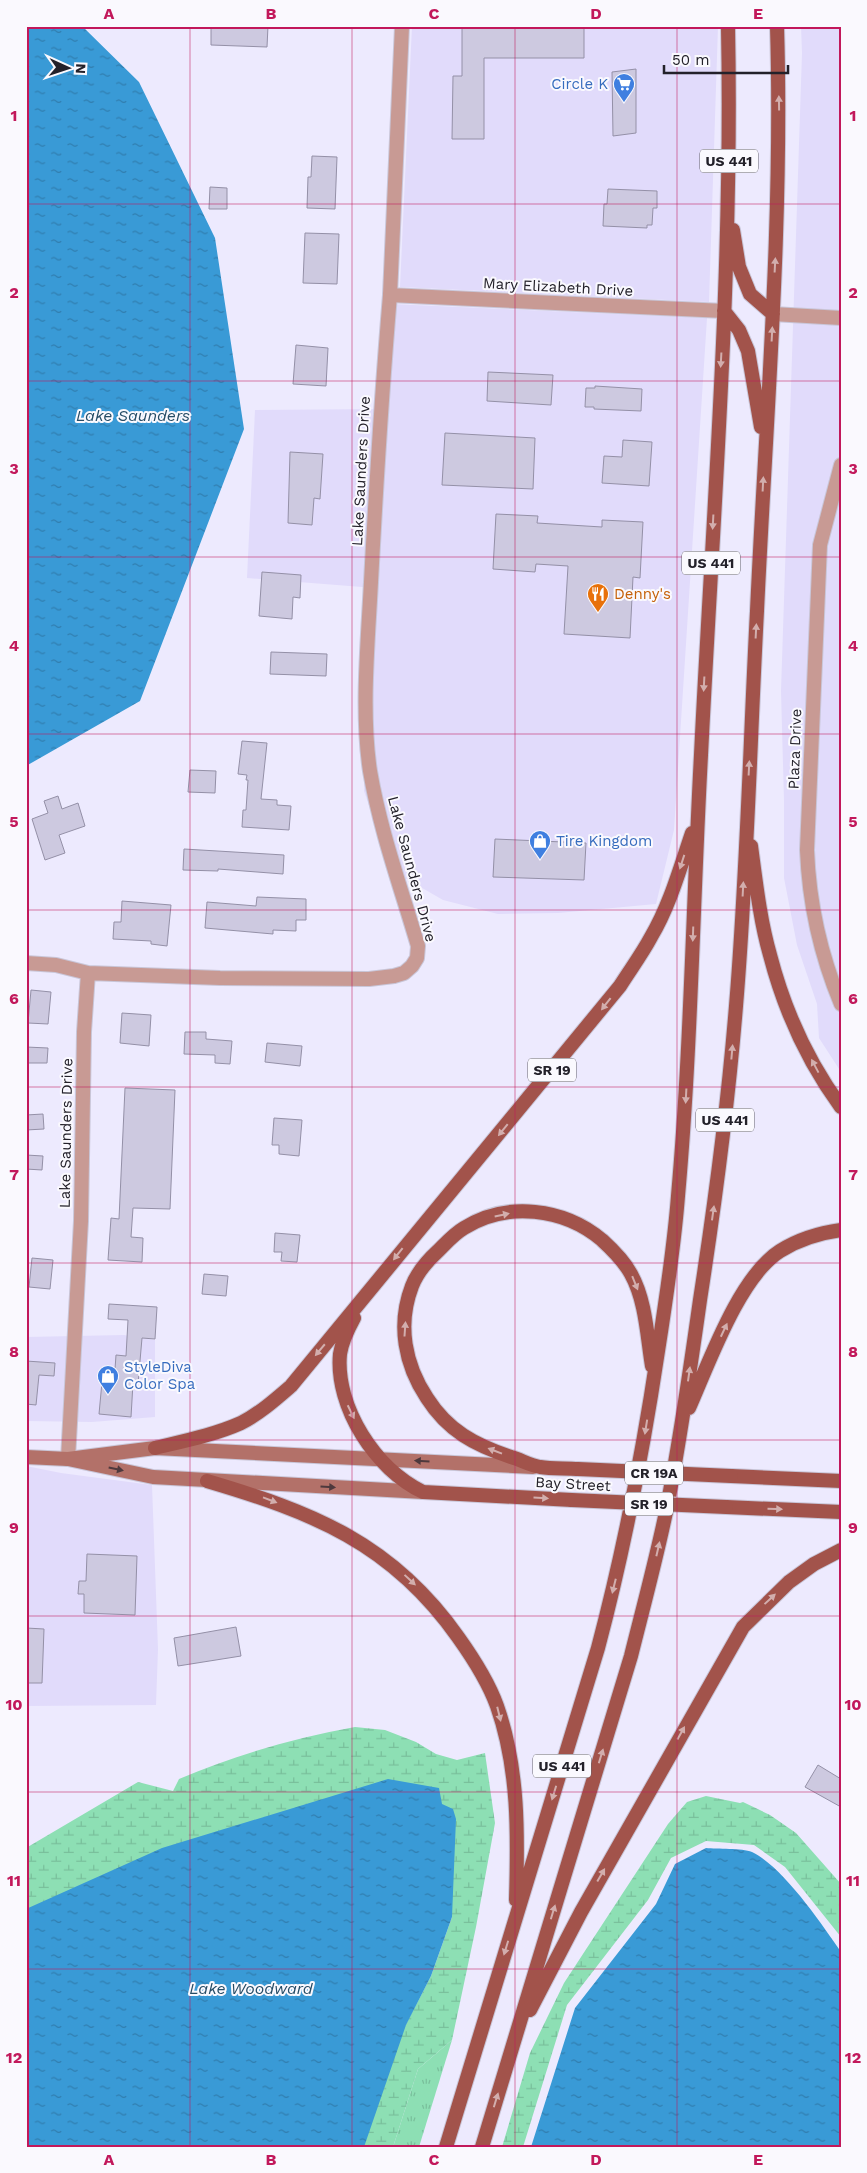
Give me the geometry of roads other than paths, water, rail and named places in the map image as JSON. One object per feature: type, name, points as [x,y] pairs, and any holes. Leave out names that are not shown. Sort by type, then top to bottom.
[{"type":"main road","name":"US 441","points":[[446,2147],[598,1648],[615,1583],[654,1379],[668,1287],[680,1181],[685,1104],[724,311],[729,200],[728,26]]},
{"type":"main road","name":"US 441","points":[[482,2147],[631,1656],[665,1514],[682,1422],[725,1122],[736,1002],[747,817],[773,314],[779,117],[777,26]]},
{"type":"main road","points":[[729,200],[739,267],[750,294],[773,314]]},
{"type":"main road","points":[[724,311],[739,330],[748,350],[765,453]]},
{"type":"main road","name":"SR 19","points":[[423,1492],[408,1485],[392,1473],[380,1459],[350,1412],[343,1393],[340,1375],[340,1353],[346,1333],[363,1299],[414,1234],[479,1159],[620,986],[652,936],[675,884],[698,815]]},
{"type":"main road","points":[[747,817],[761,914],[770,955],[785,1001],[804,1047],[825,1086],[841,1107]]},
{"type":"main road","name":"Bay Street","points":[[654,1379],[638,1290],[623,1262],[595,1234],[566,1218],[532,1211],[504,1214],[472,1223],[454,1235],[431,1258],[412,1286],[404,1329],[408,1359],[417,1383],[430,1404],[446,1423],[466,1439],[541,1467],[841,1481]]},
{"type":"main road","points":[[682,1422],[733,1311],[749,1284],[766,1263],[779,1252],[800,1241],[820,1234],[841,1230]]},
{"type":"main road","points":[[155,1448],[213,1434],[235,1425],[272,1402],[290,1386],[363,1299]]},
{"type":"main road","name":"CR 19A","points":[[68,1459],[155,1448],[541,1467]]},
{"type":"main road","name":"CR 19A","points":[[26,1457],[68,1459],[153,1476],[207,1481],[423,1492]]},
{"type":"main road","points":[[824,1480],[841,1475]]},
{"type":"main road","points":[[207,1481],[260,1496],[301,1512],[366,1546],[393,1565],[416,1586],[446,1620],[470,1653],[488,1684],[497,1707],[509,1753],[518,1833],[515,1920]]},
{"type":"main road","name":"Bay Street","points":[[423,1492],[841,1512]]},
{"type":"main road","points":[[514,2042],[580,1912],[743,1627],[788,1582],[814,1564],[841,1550]]},
{"type":"street","name":"Lake Saunders Drive","points":[[68,1459],[81,1221],[84,1032],[88,972],[220,978],[369,979],[404,973],[417,958],[418,946],[380,816],[370,770],[367,739],[369,626],[380,415],[390,295],[402,26]]},
{"type":"street","name":"Mary Elizabeth Drive","points":[[390,295],[724,311]]},
{"type":"street","points":[[773,314],[841,318]]},
{"type":"street","points":[[837,493],[841,465]]},
{"type":"street","name":"Plaza Drive","points":[[837,493],[820,545],[807,850],[808,884],[812,903],[823,952],[841,1004]]},
{"type":"street","points":[[26,963],[56,965],[88,972]]},
{"type":"water","name":"Lake Saunders","points":[[26,26],[82,26],[139,82],[215,238],[244,429],[140,701],[26,766]]},
{"type":"water","name":"Lake Woodward","points":[[388,1779],[439,1788],[442,1804],[453,1809],[456,1819],[452,1917],[431,1976],[406,2025],[364,2147],[26,2147],[26,1909],[162,1848]]},
{"type":"water","points":[[706,1848],[748,1851],[764,1859],[801,1897],[841,1952],[841,2147],[531,2147],[575,2008],[656,1904],[675,1864]]},
{"type":"place","name":"Circle K","points":[[624,103]]},
{"type":"place","name":"Denny's","points":[[598,613]]},
{"type":"place","name":"Tire Kingdom","points":[[540,860]]},
{"type":"place","name":"StyleDiva Color Spa","points":[[108,1395]]}]
